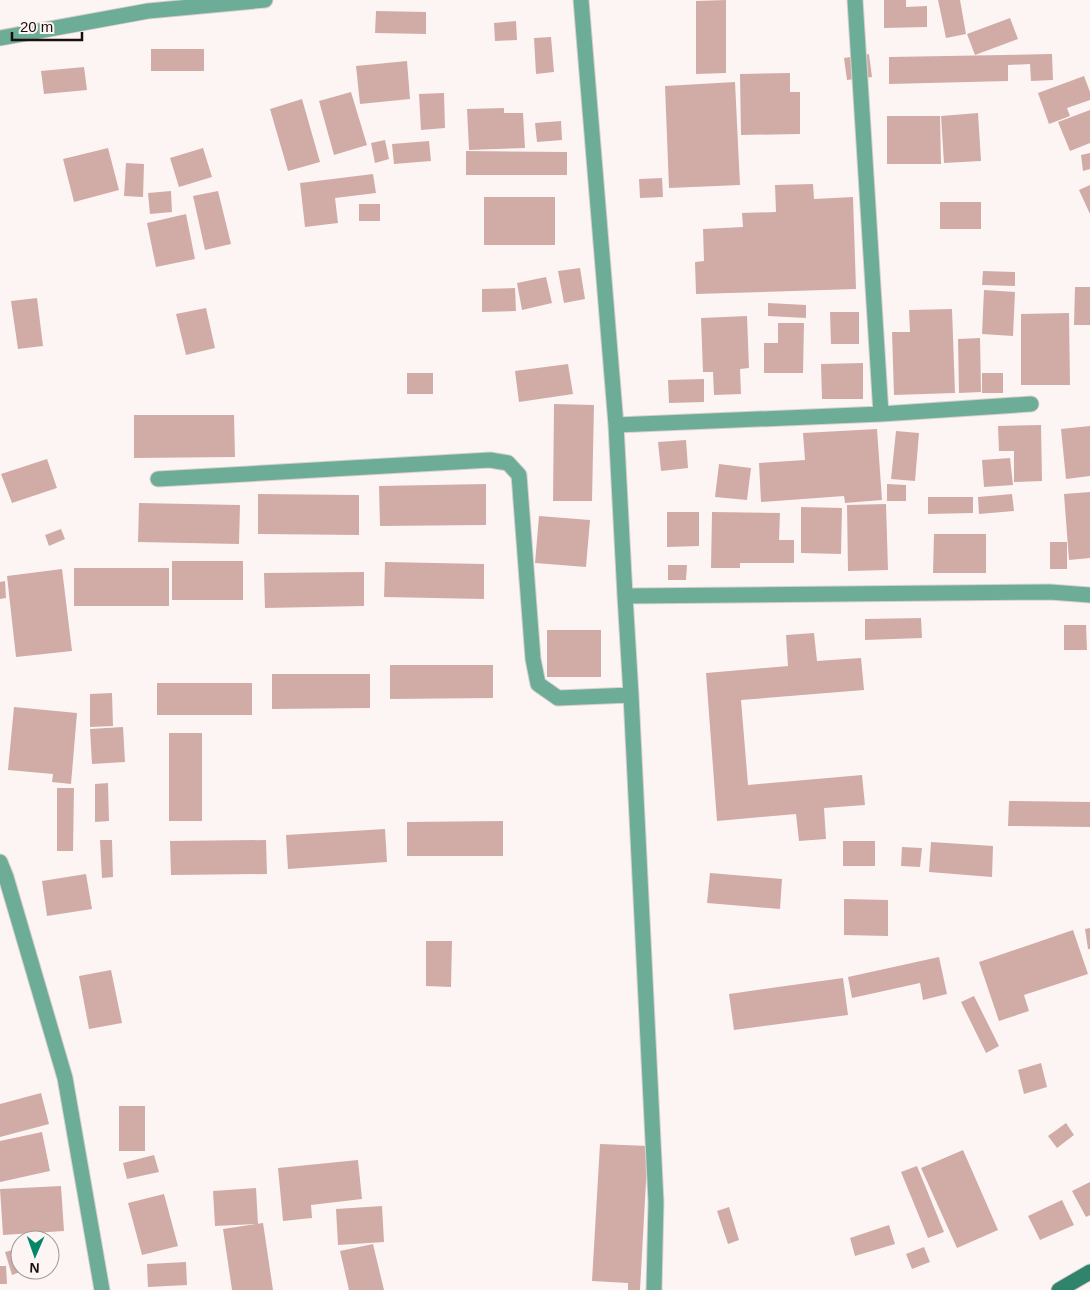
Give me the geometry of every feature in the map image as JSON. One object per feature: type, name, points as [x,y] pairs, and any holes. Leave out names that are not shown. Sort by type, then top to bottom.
[{"type":"street","points":[[0,38],[148,11],[265,0]]},
{"type":"street","points":[[581,0],[616,425],[656,1202],[654,1290]]},
{"type":"street","points":[[856,0],[881,414]]},
{"type":"street","points":[[616,425],[881,414],[1031,404]]},
{"type":"street","points":[[158,479],[490,460],[508,463],[519,475],[533,660],[538,684],[558,698],[631,695]]},
{"type":"street","points":[[624,596],[1050,592],[1090,595]]},
{"type":"street","points":[[0,862],[65,1078],[102,1290]]},
{"type":"street","points":[[1059,1290],[1090,1272]]},
{"type":"building","points":[[726,0],[726,73],[696,74],[696,1]]},
{"type":"building","points":[[884,0],[906,0],[906,7],[927,6],[927,27],[884,28]]},
{"type":"building","points":[[938,0],[960,0],[966,34],[946,38]]},
{"type":"building","points":[[376,11],[426,12],[426,34],[375,33]]},
{"type":"building","points":[[1010,18],[1018,39],[975,55],[967,34]]},
{"type":"building","points":[[516,21],[517,40],[495,41],[494,23]]},
{"type":"building","points":[[551,37],[554,72],[536,74],[534,38]]},
{"type":"building","points":[[151,49],[204,49],[204,71],[151,71]]},
{"type":"building","points":[[869,54],[872,77],[847,80],[844,58]]},
{"type":"building","points":[[1052,54],[1053,80],[1031,81],[1030,64],[1008,65],[1008,81],[889,84],[889,57]]},
{"type":"building","points":[[407,61],[410,99],[360,104],[356,66]]},
{"type":"building","points":[[84,67],[87,90],[44,94],[41,71]]},
{"type":"building","points":[[790,73],[790,92],[800,92],[800,134],[741,135],[740,74]]},
{"type":"building","points":[[1084,76],[1090,92],[1090,100],[1067,108],[1070,116],[1049,124],[1038,93]]},
{"type":"building","points":[[735,82],[740,185],[669,188],[665,86]]},
{"type":"building","points":[[351,92],[367,145],[334,155],[319,101]]},
{"type":"building","points":[[444,93],[445,128],[421,130],[419,94]]},
{"type":"building","points":[[302,99],[320,162],[288,171],[270,109]]},
{"type":"building","points":[[504,108],[504,113],[523,113],[525,148],[469,150],[467,109]]},
{"type":"building","points":[[1090,110],[1090,143],[1070,151],[1058,122]]},
{"type":"building","points":[[978,113],[981,161],[944,163],[941,116]]},
{"type":"building","points":[[887,116],[940,116],[941,164],[887,164]]},
{"type":"building","points":[[561,121],[562,140],[537,142],[535,123]]},
{"type":"building","points":[[385,140],[389,159],[375,163],[371,143]]},
{"type":"building","points":[[429,141],[431,161],[394,164],[392,144]]},
{"type":"building","points":[[108,148],[119,190],[74,202],[63,159]]},
{"type":"building","points":[[203,148],[212,177],[179,187],[170,158]]},
{"type":"building","points":[[466,151],[567,152],[567,175],[466,175]]},
{"type":"building","points":[[1090,153],[1090,169],[1083,171],[1081,155]]},
{"type":"building","points":[[126,163],[144,164],[143,197],[124,196]]},
{"type":"building","points":[[373,174],[376,193],[335,198],[338,223],[305,227],[300,183]]},
{"type":"building","points":[[662,178],[663,197],[640,198],[639,179]]},
{"type":"building","points":[[813,184],[814,199],[853,197],[856,289],[696,294],[695,262],[704,261],[703,229],[743,227],[742,213],[776,212],[775,185]]},
{"type":"building","points":[[1090,185],[1090,214],[1079,190]]},
{"type":"building","points":[[171,191],[172,212],[150,214],[148,193]]},
{"type":"building","points":[[218,191],[231,244],[205,250],[193,196]]},
{"type":"building","points":[[484,197],[555,197],[555,245],[484,245]]},
{"type":"building","points":[[940,202],[981,202],[981,229],[940,229]]},
{"type":"building","points":[[359,204],[380,204],[380,221],[359,221]]},
{"type":"building","points":[[186,214],[195,259],[156,267],[147,223]]},
{"type":"building","points":[[580,268],[585,299],[564,303],[558,271]]},
{"type":"building","points":[[983,271],[1015,272],[1015,286],[982,285]]},
{"type":"building","points":[[546,277],[552,303],[522,310],[517,283]]},
{"type":"building","points":[[1075,287],[1090,287],[1090,325],[1074,325]]},
{"type":"building","points":[[515,288],[516,311],[482,312],[482,289]]},
{"type":"building","points":[[984,290],[1015,292],[1013,336],[982,334]]},
{"type":"building","points":[[37,298],[43,346],[18,349],[11,301]]},
{"type":"building","points":[[768,303],[806,305],[806,318],[768,316]]},
{"type":"building","points":[[206,308],[215,348],[186,355],[176,314]]},
{"type":"building","points":[[952,309],[955,393],[894,395],[892,332],[910,332],[909,310]]},
{"type":"building","points":[[830,312],[859,312],[859,344],[831,344]]},
{"type":"building","points":[[1069,313],[1070,385],[1021,385],[1021,314]]},
{"type":"building","points":[[747,316],[749,368],[740,369],[741,394],[714,395],[713,372],[703,372],[701,318]]},
{"type":"building","points":[[778,323],[804,323],[803,373],[764,373],[764,343],[778,343]]},
{"type":"building","points":[[980,338],[981,392],[959,393],[958,339]]},
{"type":"building","points":[[863,363],[863,399],[822,399],[821,364]]},
{"type":"building","points":[[568,364],[573,394],[519,402],[515,371]]},
{"type":"building","points":[[407,373],[433,373],[433,394],[407,394]]},
{"type":"building","points":[[982,373],[1003,373],[1003,393],[982,393]]},
{"type":"building","points":[[704,379],[704,402],[669,403],[668,380]]},
{"type":"building","points":[[554,404],[594,405],[592,501],[553,501]]},
{"type":"building","points":[[134,415],[234,415],[235,457],[134,458]]},
{"type":"building","points":[[1041,425],[1042,481],[1014,482],[1014,451],[999,451],[998,426]]},
{"type":"building","points":[[1090,426],[1090,476],[1066,479],[1061,429]]},
{"type":"building","points":[[877,429],[882,500],[845,503],[844,496],[761,502],[759,463],[805,460],[803,433]]},
{"type":"building","points":[[896,431],[919,433],[915,481],[891,479]]},
{"type":"building","points":[[686,440],[688,468],[661,471],[658,442]]},
{"type":"building","points":[[1010,458],[1013,485],[984,487],[982,460]]},
{"type":"building","points":[[47,459],[57,488],[12,503],[1,474]]},
{"type":"building","points":[[719,464],[751,468],[747,500],[715,497]]},
{"type":"building","points":[[486,484],[486,525],[380,526],[379,486]]},
{"type":"building","points":[[887,484],[906,485],[906,501],[887,501]]},
{"type":"building","points":[[1090,492],[1090,558],[1069,560],[1064,494]]},
{"type":"building","points":[[258,494],[359,495],[359,535],[258,534]]},
{"type":"building","points":[[1012,494],[1014,511],[979,514],[978,497]]},
{"type":"building","points":[[928,497],[973,497],[973,513],[928,514]]},
{"type":"building","points":[[139,503],[240,505],[239,544],[138,542]]},
{"type":"building","points":[[886,504],[888,570],[848,571],[847,505]]},
{"type":"building","points":[[801,507],[842,508],[841,554],[801,553]]},
{"type":"building","points":[[667,512],[699,512],[699,546],[667,547]]},
{"type":"building","points":[[712,512],[780,513],[779,540],[794,540],[794,563],[740,563],[740,568],[711,568]]},
{"type":"building","points":[[539,516],[590,520],[586,567],[535,563]]},
{"type":"building","points":[[61,529],[65,539],[49,546],[45,535]]},
{"type":"building","points":[[934,534],[986,534],[986,573],[933,573]]},
{"type":"building","points":[[1050,542],[1067,542],[1067,569],[1050,569]]},
{"type":"building","points":[[172,561],[243,561],[243,600],[172,600]]},
{"type":"building","points":[[385,562],[484,564],[484,599],[384,597]]},
{"type":"building","points":[[668,565],[687,565],[686,580],[668,580]]},
{"type":"building","points":[[74,568],[169,568],[169,606],[74,606]]},
{"type":"building","points":[[62,569],[72,651],[16,657],[7,576]]},
{"type":"building","points":[[364,572],[364,606],[265,608],[264,573]]},
{"type":"building","points":[[5,581],[6,598],[0,599],[0,582]]},
{"type":"building","points":[[921,618],[922,638],[865,640],[865,619]]},
{"type":"building","points":[[1064,625],[1086,625],[1087,650],[1064,650]]},
{"type":"building","points":[[547,630],[601,630],[601,677],[547,677]]},
{"type":"building","points":[[814,633],[817,661],[861,658],[864,690],[741,700],[748,785],[862,775],[865,805],[824,808],[826,839],[799,841],[796,814],[717,821],[706,673],[788,666],[786,635]]},
{"type":"building","points":[[390,665],[493,665],[493,698],[390,699]]},
{"type":"building","points":[[272,674],[370,674],[370,708],[272,709]]},
{"type":"building","points":[[157,683],[252,683],[252,715],[157,715]]},
{"type":"building","points":[[112,693],[113,726],[90,727],[90,694]]},
{"type":"building","points":[[14,707],[77,713],[71,784],[52,782],[53,774],[8,770]]},
{"type":"building","points":[[123,727],[125,762],[92,764],[90,729]]},
{"type":"building","points":[[169,733],[202,733],[202,821],[169,821]]},
{"type":"building","points":[[108,783],[109,821],[95,822],[95,784]]},
{"type":"building","points":[[57,788],[74,788],[73,851],[57,851]]},
{"type":"building","points":[[1009,801],[1090,802],[1090,827],[1008,826]]},
{"type":"building","points":[[503,821],[503,856],[407,856],[407,822]]},
{"type":"building","points":[[385,829],[387,862],[288,869],[286,835]]},
{"type":"building","points":[[100,840],[112,840],[113,877],[102,878]]},
{"type":"building","points":[[266,840],[267,874],[171,875],[170,841]]},
{"type":"building","points":[[843,841],[875,841],[875,866],[843,866]]},
{"type":"building","points":[[931,842],[993,846],[992,877],[929,872]]},
{"type":"building","points":[[902,847],[922,848],[920,867],[901,866]]},
{"type":"building","points":[[710,873],[782,879],[780,909],[707,903]]},
{"type":"building","points":[[86,874],[92,909],[47,916],[42,881]]},
{"type":"building","points":[[844,899],[888,900],[888,936],[844,935]]},
{"type":"building","points":[[1090,928],[1090,949],[1088,949],[1085,929]]},
{"type":"building","points":[[1073,930],[1088,974],[1024,995],[1029,1011],[999,1021],[979,962]]},
{"type":"building","points":[[426,941],[452,941],[451,987],[426,986]]},
{"type":"building","points":[[939,957],[947,994],[923,1000],[920,983],[852,998],[848,977]]},
{"type":"building","points":[[111,970],[122,1023],[89,1029],[79,976]]},
{"type":"building","points":[[843,978],[848,1015],[734,1030],[729,994]]},
{"type":"building","points":[[974,996],[999,1046],[986,1053],[961,1002]]},
{"type":"building","points":[[1041,1063],[1047,1087],[1024,1094],[1018,1070]]},
{"type":"building","points":[[41,1093],[49,1124],[0,1137],[0,1104]]},
{"type":"building","points":[[119,1106],[145,1106],[145,1151],[119,1151]]},
{"type":"building","points":[[1066,1123],[1074,1135],[1057,1148],[1048,1136]]},
{"type":"building","points":[[42,1132],[50,1171],[0,1182],[0,1141]]},
{"type":"building","points":[[600,1144],[648,1146],[640,1290],[628,1290],[628,1283],[592,1281]]},
{"type":"building","points":[[963,1150],[998,1230],[957,1248],[921,1168]]},
{"type":"building","points":[[154,1155],[159,1172],[127,1179],[123,1163]]},
{"type":"building","points":[[358,1160],[362,1199],[311,1205],[312,1218],[283,1221],[278,1168]]},
{"type":"building","points":[[917,1166],[944,1232],[928,1238],[901,1172]]},
{"type":"building","points":[[1090,1182],[1090,1215],[1086,1217],[1072,1191]]},
{"type":"building","points":[[61,1186],[64,1231],[10,1230],[10,1235],[3,1235],[0,1189]]},
{"type":"building","points":[[256,1188],[258,1224],[215,1226],[213,1191]]},
{"type":"building","points":[[164,1194],[178,1246],[142,1255],[128,1203]]},
{"type":"building","points":[[1062,1200],[1074,1225],[1040,1240],[1028,1216]]},
{"type":"building","points":[[382,1206],[384,1242],[338,1245],[336,1209]]},
{"type":"building","points":[[729,1207],[739,1240],[728,1244],[717,1211]]},
{"type":"building","points":[[263,1223],[273,1290],[232,1290],[223,1229]]},
{"type":"building","points":[[889,1225],[895,1244],[855,1256],[850,1238]]},
{"type":"building","points":[[373,1244],[384,1290],[349,1290],[340,1251]]},
{"type":"building","points":[[924,1247],[930,1262],[912,1269],[906,1254]]},
{"type":"building","points":[[10,1251],[10,1268],[5,1252]]},
{"type":"building","points":[[186,1262],[187,1285],[148,1287],[147,1264]]},
{"type":"building","points":[[0,1266],[6,1266],[7,1284],[0,1284]]}]
